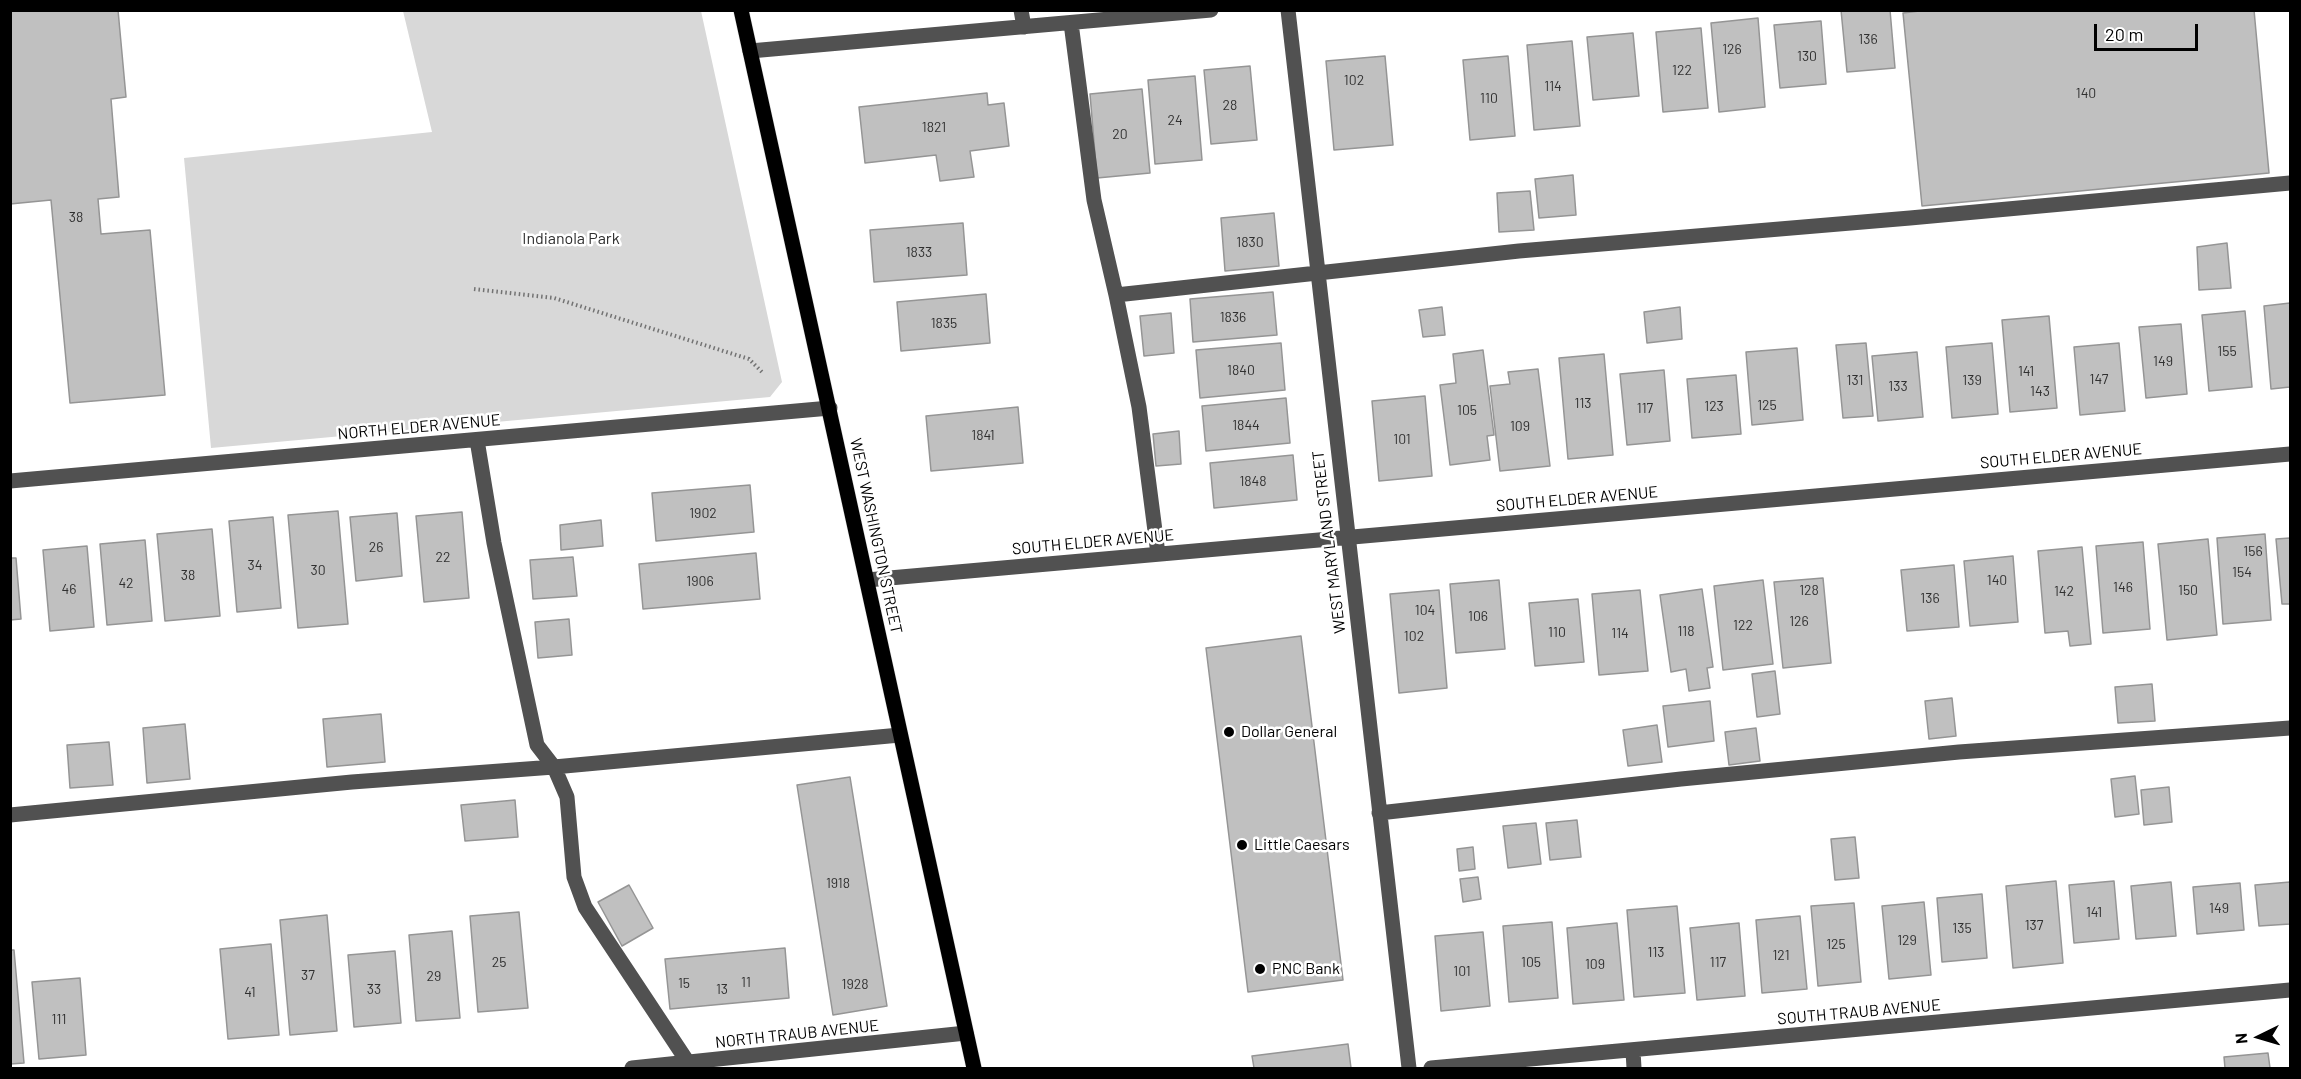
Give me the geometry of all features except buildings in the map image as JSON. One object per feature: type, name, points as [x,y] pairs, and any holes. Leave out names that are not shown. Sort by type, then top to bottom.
[{"type":"main road","name":"WEST WASHINGTON STREET","points":[[741,10],[974,1068]]},
{"type":"street","points":[[1021,10],[1024,27]]},
{"type":"street","points":[[750,51],[1211,10]]},
{"type":"street","name":"WEST MARYLAND STREET","points":[[1288,10],[1409,1068]]},
{"type":"street","points":[[1071,23],[1094,200],[1139,407],[1158,554]]},
{"type":"street","points":[[1116,295],[1519,251],[2290,183]]},
{"type":"street","name":"NORTH ELDER AVENUE","points":[[10,481],[830,408]]},
{"type":"street","points":[[477,440],[494,543],[537,745],[554,767],[567,797],[574,877],[585,907],[689,1066]]},
{"type":"street","name":"SOUTH ELDER AVENUE","points":[[867,580],[2290,454]]},
{"type":"street","points":[[1379,813],[1670,780],[1936,755],[2290,728]]},
{"type":"street","points":[[10,815],[352,782],[554,767],[900,735]]},
{"type":"street","name":"SOUTH TRAUB AVENUE","points":[[1431,1068],[2290,990]]},
{"type":"street","name":"NORTH TRAUB AVENUE","points":[[632,1068],[689,1066],[966,1033]]},
{"type":"street","points":[[1633,1050],[1634,1068]]},
{"type":"path","points":[[474,289],[554,298],[748,359],[763,373]]},
{"type":"green space","name":"Indianola Park","points":[[403,11],[701,11],[782,382],[770,397],[211,448],[184,158],[432,132]]},
{"type":"place","name":"Dollar General","points":[[1229,732]]},
{"type":"place","name":"Little Caesars","points":[[1242,845]]},
{"type":"place","name":"PNC Bank","points":[[1260,969]]}]
